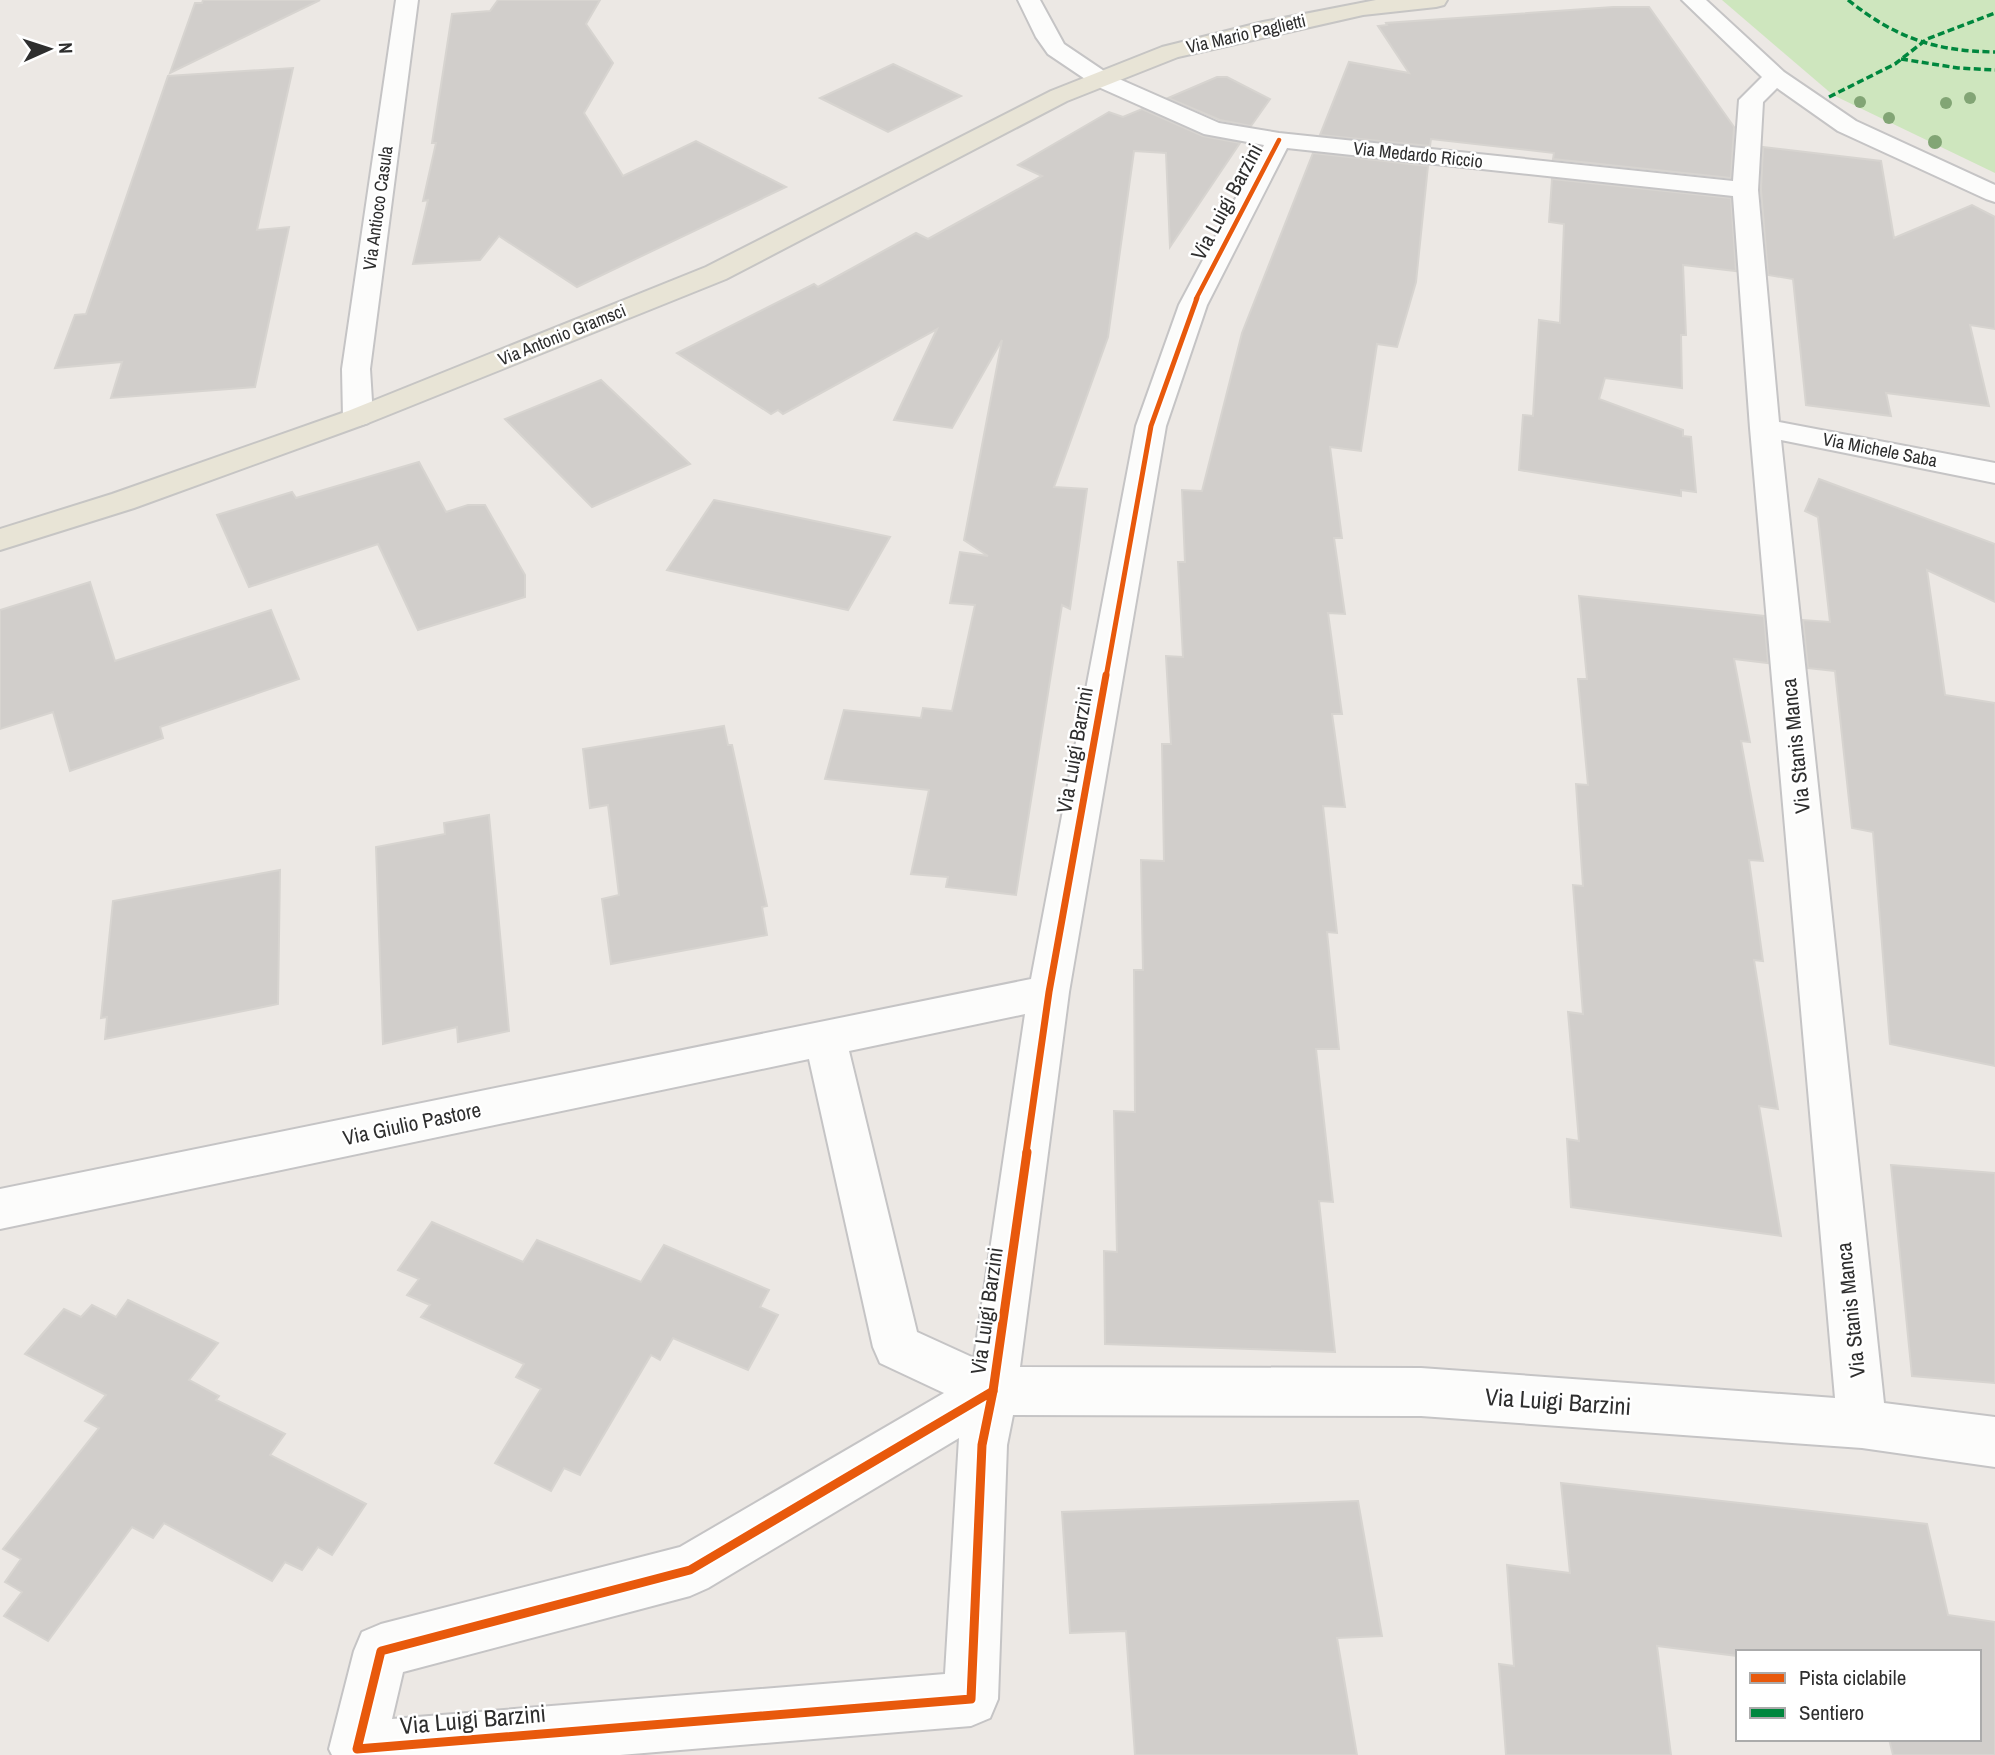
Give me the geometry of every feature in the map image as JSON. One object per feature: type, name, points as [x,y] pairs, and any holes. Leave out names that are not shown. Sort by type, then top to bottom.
[{"type":"main road","name":"Via Mario Paglietti","points":[[1102,80],[1170,52],[1263,29],[1363,9],[1436,0]]},
{"type":"main road","name":"Via Antonio Gramsci","points":[[0,540],[123,501],[358,417],[716,273],[1059,96],[1102,80]]},
{"type":"street","name":"Via Antioco Casula","points":[[358,417],[356,369],[408,0]]},
{"type":"street","name":"Via Medardo Riccio","points":[[1030,0],[1047,37],[1056,48],[1102,80],[1213,129],[1279,141],[1745,190]]},
{"type":"street","points":[[1692,0],[1776,77],[1847,125],[1995,194]]},
{"type":"street","name":"Via Stanis Manca","points":[[1776,77],[1751,100],[1745,190],[1765,428],[1862,1424]]},
{"type":"street","name":"Via Luigi Barzini","points":[[993,1391],[690,1570],[381,1651],[357,1749],[971,1699],[982,1445],[993,1391],[1049,992],[1151,426],[1193,304],[1279,141]]},
{"type":"street","name":"Via Michele Saba","points":[[1765,428],[1995,473]]},
{"type":"street","points":[[825,1038],[1049,992]]},
{"type":"street","name":"Via Luigi Barzini","points":[[825,1038],[897,1347],[993,1391],[1421,1392],[1862,1424],[1995,1442]]},
{"type":"street","name":"Via Giulio Pastore","points":[[0,1209],[825,1038]]},
{"type":"green space","points":[[1722,0],[1995,0],[1995,173],[1833,95]]},
{"type":"building","points":[[203,0],[320,0],[170,73],[195,3],[202,3]]},
{"type":"building","points":[[498,0],[600,0],[586,24],[613,63],[584,113],[623,176],[696,141],[786,187],[577,287],[499,236],[480,260],[413,264],[428,200],[423,201],[436,143],[432,143],[452,14],[490,11]]},
{"type":"building","points":[[1613,7],[1649,7],[1734,127],[1731,178],[1553,159],[1554,153],[1431,139],[1430,146],[1320,135],[1349,62],[1409,73],[1378,26],[1387,25],[1386,23]]},
{"type":"building","points":[[893,64],[961,96],[888,132],[820,98]]},
{"type":"building","points":[[293,68],[257,230],[289,227],[255,387],[111,398],[122,362],[55,368],[75,315],[86,314],[168,76]]},
{"type":"building","points":[[1217,77],[1227,77],[1270,99],[1251,126],[1220,120],[1168,98]]},
{"type":"building","points":[[1142,109],[1203,136],[1240,143],[1170,247],[1166,153],[1134,151],[1108,337],[1054,487],[1087,489],[1070,609],[1062,605],[1016,895],[946,887],[948,877],[911,874],[929,790],[825,779],[844,710],[921,718],[923,708],[952,711],[975,605],[950,603],[960,552],[988,556],[964,540],[1002,340],[952,428],[894,420],[937,329],[783,414],[778,410],[771,414],[677,353],[814,284],[818,287],[916,233],[928,239],[1042,176],[1018,165],[1109,112],[1123,117]]},
{"type":"building","points":[[1763,147],[1881,161],[1894,238],[1972,205],[1995,217],[1995,329],[1970,325],[1989,406],[1886,393],[1891,416],[1806,405],[1793,279],[1768,275],[1761,190]]},
{"type":"building","points":[[1313,153],[1428,166],[1416,282],[1397,347],[1377,344],[1361,451],[1330,447],[1342,538],[1334,538],[1345,614],[1328,613],[1342,714],[1332,714],[1345,807],[1323,806],[1337,933],[1327,932],[1339,1049],[1316,1049],[1333,1202],[1319,1201],[1335,1352],[1105,1344],[1104,1251],[1117,1252],[1114,1111],[1135,1112],[1134,970],[1143,970],[1141,860],[1164,861],[1162,744],[1171,744],[1166,656],[1183,657],[1178,562],[1185,562],[1182,490],[1202,491],[1242,333]]},
{"type":"building","points":[[1552,179],[1731,198],[1736,271],[1683,265],[1686,335],[1681,335],[1682,388],[1605,378],[1599,399],[1683,430],[1683,436],[1691,437],[1696,492],[1681,490],[1681,496],[1519,470],[1523,415],[1533,416],[1539,320],[1560,323],[1564,224],[1549,222]]},
{"type":"building","points":[[601,380],[690,464],[592,507],[505,419]]},
{"type":"building","points":[[419,462],[446,512],[468,505],[485,505],[525,575],[525,597],[418,630],[378,544],[249,587],[217,515],[292,492],[296,498]]},
{"type":"building","points":[[1819,479],[1995,544],[1995,602],[1927,570],[1945,695],[1995,703],[1995,1066],[1890,1044],[1873,832],[1852,828],[1835,671],[1808,668],[1803,620],[1830,622],[1818,517],[1805,511]]},
{"type":"building","points":[[714,500],[890,537],[848,610],[667,570]]},
{"type":"building","points":[[90,582],[115,661],[271,610],[299,679],[160,727],[163,738],[70,771],[53,712],[0,729],[0,610]]},
{"type":"building","points":[[1579,596],[1764,616],[1768,663],[1734,659],[1750,742],[1741,741],[1763,861],[1749,860],[1763,961],[1754,960],[1778,1109],[1759,1106],[1781,1236],[1571,1207],[1567,1139],[1579,1141],[1568,1012],[1583,1014],[1573,885],[1583,886],[1576,784],[1588,785],[1578,679],[1587,679]]},
{"type":"building","points":[[724,726],[728,745],[732,745],[767,906],[762,907],[767,935],[611,964],[602,899],[619,895],[608,805],[590,808],[583,749]]},
{"type":"building","points":[[489,815],[509,1031],[458,1042],[457,1027],[383,1044],[376,847],[445,834],[444,823]]},
{"type":"building","points":[[280,870],[278,1004],[105,1039],[107,1017],[101,1018],[113,901]]},
{"type":"building","points":[[1891,1165],[1995,1173],[1995,1383],[1912,1376]]},
{"type":"building","points":[[432,1222],[523,1262],[537,1240],[641,1282],[664,1245],[769,1290],[760,1307],[778,1315],[748,1370],[673,1338],[660,1360],[651,1355],[580,1475],[564,1468],[551,1491],[495,1463],[541,1389],[516,1377],[524,1364],[421,1317],[430,1305],[407,1295],[419,1279],[398,1270]]},
{"type":"building","points":[[128,1300],[218,1343],[189,1380],[219,1396],[216,1400],[285,1434],[270,1455],[366,1504],[332,1555],[318,1547],[302,1570],[285,1562],[272,1581],[164,1523],[153,1538],[132,1527],[48,1641],[4,1616],[22,1592],[5,1582],[21,1559],[3,1549],[99,1428],[85,1421],[106,1395],[25,1354],[64,1309],[81,1317],[92,1305],[116,1317]]},
{"type":"building","points":[[1561,1483],[1927,1524],[1948,1615],[1995,1622],[1995,1755],[1893,1755],[1890,1741],[1981,1741],[1981,1650],[1736,1650],[1736,1656],[1657,1646],[1671,1755],[1506,1755],[1499,1664],[1514,1666],[1507,1565],[1570,1573]]},
{"type":"building","points":[[1358,1501],[1382,1636],[1337,1638],[1357,1755],[1135,1755],[1126,1631],[1070,1633],[1062,1512]]},
{"type":"marked path","points":[[1848,0],[1882,25],[1916,41],[1953,50],[1995,52]]},
{"type":"marked path","points":[[1829,97],[1895,64],[1927,39],[1995,13]]},
{"type":"marked path","points":[[1901,59],[1958,68],[1995,70]]},
{"type":"cycle path","points":[[993,1391],[690,1570],[381,1651],[357,1749],[971,1699],[982,1445],[993,1391],[1049,992],[1151,426],[1193,305],[1279,140]]}]
